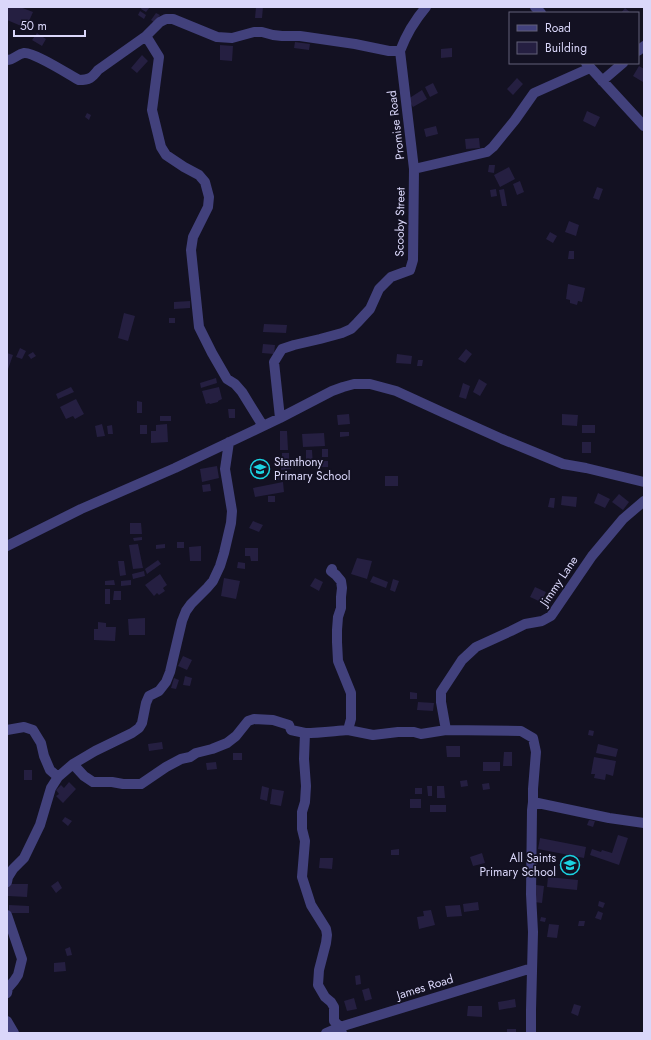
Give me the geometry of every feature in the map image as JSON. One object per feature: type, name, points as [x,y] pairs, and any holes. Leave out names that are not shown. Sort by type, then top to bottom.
[{"type":"street","points":[[7,60],[11,60],[18,54],[26,52],[36,56],[78,80],[85,80],[92,77],[98,70],[146,36],[160,22],[166,19],[173,19],[217,37],[232,38],[254,32],[262,32],[273,35],[300,36],[355,44],[389,51],[400,51],[405,38],[419,15],[426,7]]},
{"type":"street","points":[[146,36],[159,57],[152,110],[161,147],[166,155],[199,175],[205,182],[209,197],[208,207],[193,237],[191,250],[199,327],[227,379],[235,384],[242,392],[263,426]]},
{"type":"street","name":"Promise Road","points":[[400,51],[414,169],[487,152],[493,147],[515,120],[534,93],[588,65]]},
{"type":"street","points":[[602,80],[622,64]]},
{"type":"street","points":[[588,65],[644,126]]},
{"type":"street","name":"Scooby Street","points":[[280,418],[274,362],[282,349],[342,333],[351,329],[370,309],[379,288],[391,277],[410,270],[413,260],[414,169]]},
{"type":"street","points":[[7,546],[81,509],[175,468],[280,418],[332,391],[354,384],[370,384],[396,391],[444,414],[563,464],[644,482]]},
{"type":"street","points":[[7,882],[13,869],[24,858],[40,825],[51,788],[58,777],[74,764],[95,751],[139,728],[142,723],[149,696],[159,691],[166,682],[186,611],[213,581],[224,553],[232,511],[226,469],[229,442]]},
{"type":"street","name":"Jimmy Lane","points":[[446,730],[441,702],[441,692],[462,660],[476,647],[525,624],[542,621],[551,616],[592,556],[623,519],[644,501]]},
{"type":"street","points":[[332,569],[331,572],[341,581],[342,588],[341,608],[338,617],[337,642],[338,661],[351,693],[351,719],[348,730]]},
{"type":"street","points":[[74,764],[84,776],[93,782],[141,784],[181,759],[227,743],[236,736],[248,721],[254,719],[277,720],[289,725],[291,730],[306,733],[348,730],[374,735],[398,732],[414,732],[421,734],[446,730],[520,731],[533,738],[536,752],[532,789],[531,1033]]},
{"type":"street","points":[[7,730],[24,727],[33,730],[41,743],[44,756],[50,770],[58,777]]},
{"type":"street","points":[[306,733],[304,759],[306,786],[305,802],[302,812],[302,829],[305,841],[302,877],[311,906],[323,923],[327,935],[319,970],[318,985],[325,997],[334,1007],[334,1021],[341,1030]]},
{"type":"street","points":[[533,802],[609,818],[644,823]]},
{"type":"street","points":[[7,915],[22,959],[18,975],[8,988],[7,993]]},
{"type":"street","name":"James Road","points":[[326,1033],[341,1030],[532,968]]},
{"type":"street","points":[[7,1020],[14,1033]]},
{"type":"building","points":[[8,7],[20,7],[33,12],[26,28],[7,20]]},
{"type":"building","points":[[142,7],[150,7],[146,12],[141,9]]},
{"type":"building","points":[[256,7],[263,7],[262,18],[255,18]]},
{"type":"building","points":[[625,8],[630,12],[622,12]]},
{"type":"building","points":[[140,11],[146,15],[144,19],[138,15]]},
{"type":"building","points":[[156,13],[160,15],[155,23],[151,20]]},
{"type":"building","points":[[37,33],[46,39],[42,46],[32,40]]},
{"type":"building","points":[[295,42],[310,44],[309,50],[294,48]]},
{"type":"building","points":[[220,45],[233,46],[232,61],[220,60]]},
{"type":"building","points":[[452,48],[452,57],[441,58],[441,49]]},
{"type":"building","points":[[142,55],[148,61],[137,73],[131,68]]},
{"type":"building","points":[[639,66],[644,69],[643,82],[633,76]]},
{"type":"building","points":[[517,78],[523,84],[513,95],[507,89]]},
{"type":"building","points":[[433,83],[438,93],[430,97],[425,87]]},
{"type":"building","points":[[422,90],[427,99],[413,107],[408,99]]},
{"type":"building","points":[[587,111],[600,117],[595,127],[583,121]]},
{"type":"building","points":[[87,113],[91,115],[89,120],[85,117]]},
{"type":"building","points":[[436,126],[438,134],[426,137],[424,129]]},
{"type":"building","points":[[479,138],[480,148],[466,149],[465,139]]},
{"type":"building","points":[[489,165],[495,165],[494,173],[488,172]]},
{"type":"building","points":[[509,167],[515,179],[500,187],[494,175]]},
{"type":"building","points":[[520,181],[524,192],[517,195],[513,184]]},
{"type":"building","points":[[597,187],[603,189],[599,200],[593,198]]},
{"type":"building","points":[[496,189],[497,196],[491,197],[490,190]]},
{"type":"building","points":[[504,189],[507,206],[502,206],[499,190]]},
{"type":"building","points":[[569,221],[579,225],[576,236],[565,232]]},
{"type":"building","points":[[550,232],[557,236],[553,243],[546,239]]},
{"type":"building","points":[[569,251],[574,251],[574,259],[568,259]]},
{"type":"building","points":[[568,284],[585,288],[582,302],[578,301],[577,305],[570,303],[570,300],[566,299]]},
{"type":"building","points":[[190,301],[190,308],[174,309],[174,302]]},
{"type":"building","points":[[124,313],[135,316],[128,341],[118,338]]},
{"type":"building","points":[[169,318],[175,318],[175,323],[169,323]]},
{"type":"building","points":[[264,324],[287,325],[286,333],[263,332]]},
{"type":"building","points":[[263,344],[275,345],[274,354],[262,353]]},
{"type":"building","points":[[20,348],[26,351],[22,359],[16,357]]},
{"type":"building","points":[[466,349],[472,354],[465,363],[458,359]]},
{"type":"building","points":[[33,352],[36,356],[31,359],[28,355]]},
{"type":"building","points":[[7,353],[13,355],[7,372]]},
{"type":"building","points":[[397,354],[412,356],[411,364],[396,363]]},
{"type":"building","points":[[418,360],[423,360],[422,366],[417,366]]},
{"type":"building","points":[[216,378],[217,383],[201,388],[200,383]]},
{"type":"building","points":[[479,379],[487,384],[480,396],[473,392]]},
{"type":"building","points":[[463,383],[470,386],[466,399],[459,397]]},
{"type":"building","points":[[71,387],[74,392],[58,399],[56,394]]},
{"type":"building","points":[[219,387],[222,399],[218,402],[206,404],[202,391]]},
{"type":"building","points":[[76,399],[84,414],[75,419],[73,416],[66,419],[60,407]]},
{"type":"building","points":[[137,401],[142,402],[142,413],[137,413]]},
{"type":"building","points":[[228,409],[235,409],[235,418],[229,418]]},
{"type":"building","points":[[349,414],[350,424],[338,425],[337,415]]},
{"type":"building","points":[[562,414],[578,415],[577,426],[562,425]]},
{"type":"building","points":[[160,416],[171,416],[171,421],[160,421]]},
{"type":"building","points":[[102,424],[105,436],[97,437],[95,426]]},
{"type":"building","points":[[167,424],[168,442],[151,443],[151,431],[156,431],[156,425]]},
{"type":"building","points":[[112,425],[113,434],[108,434],[107,426]]},
{"type":"building","points":[[140,425],[147,425],[147,434],[140,434]]},
{"type":"building","points":[[582,425],[595,425],[595,433],[582,433]]},
{"type":"building","points":[[280,431],[287,431],[288,450],[280,450]]},
{"type":"building","points":[[340,432],[349,432],[349,436],[340,437]]},
{"type":"building","points":[[324,433],[325,446],[303,447],[302,434]]},
{"type":"building","points":[[582,442],[591,442],[591,453],[582,453]]},
{"type":"building","points":[[322,449],[328,449],[328,457],[322,457]]},
{"type":"building","points":[[306,450],[312,450],[313,466],[306,466]]},
{"type":"building","points":[[282,453],[289,453],[289,459],[282,460]]},
{"type":"building","points":[[315,461],[328,461],[328,467],[316,467]]},
{"type":"building","points":[[290,462],[291,469],[281,470],[281,463]]},
{"type":"building","points":[[217,466],[219,478],[202,482],[200,469]]},
{"type":"building","points":[[288,473],[289,479],[277,480],[277,474]]},
{"type":"building","points":[[385,476],[398,476],[398,486],[385,486]]},
{"type":"building","points":[[283,482],[284,492],[255,497],[253,488]]},
{"type":"building","points":[[210,484],[211,491],[203,492],[202,485]]},
{"type":"building","points":[[598,493],[610,499],[605,508],[594,503]]},
{"type":"building","points":[[619,494],[629,502],[623,510],[612,502]]},
{"type":"building","points":[[268,496],[275,496],[275,502],[268,502]]},
{"type":"building","points":[[562,496],[577,497],[576,507],[561,505]]},
{"type":"building","points":[[550,498],[555,498],[554,508],[548,507]]},
{"type":"building","points":[[253,521],[263,525],[259,532],[249,528]]},
{"type":"building","points":[[130,523],[141,523],[142,534],[130,534]]},
{"type":"building","points":[[142,537],[142,540],[134,541],[133,538]]},
{"type":"building","points":[[177,542],[184,542],[184,548],[177,548]]},
{"type":"building","points":[[138,544],[143,568],[133,569],[129,545]]},
{"type":"building","points":[[165,544],[165,548],[156,549],[156,545]]},
{"type":"building","points":[[201,546],[201,561],[190,561],[189,547]]},
{"type":"building","points":[[245,548],[258,548],[258,561],[251,561],[250,556],[245,556]]},
{"type":"building","points":[[357,558],[372,561],[367,579],[351,574]]},
{"type":"building","points":[[158,560],[161,564],[147,574],[145,569]]},
{"type":"building","points":[[118,561],[124,561],[126,575],[120,576]]},
{"type":"building","points":[[238,562],[245,563],[245,569],[237,568]]},
{"type":"building","points":[[144,571],[145,576],[133,579],[132,574]]},
{"type":"building","points":[[160,574],[167,585],[163,588],[165,591],[159,595],[157,593],[154,596],[145,585]]},
{"type":"building","points":[[373,576],[388,582],[386,588],[370,582]]},
{"type":"building","points":[[224,578],[240,581],[236,599],[221,596]]},
{"type":"building","points":[[315,578],[323,582],[319,591],[310,586]]},
{"type":"building","points":[[393,579],[399,581],[395,592],[390,590]]},
{"type":"building","points":[[114,580],[115,585],[105,585],[105,581]]},
{"type":"building","points":[[131,580],[131,585],[121,586],[121,581]]},
{"type":"building","points":[[535,587],[546,592],[541,602],[530,597]]},
{"type":"building","points":[[105,589],[110,589],[110,604],[105,604]]},
{"type":"building","points":[[114,591],[121,591],[121,600],[113,600]]},
{"type":"building","points":[[145,618],[145,635],[129,635],[128,619]]},
{"type":"building","points":[[98,622],[106,623],[106,627],[116,627],[115,641],[94,640],[94,629],[98,629]]},
{"type":"building","points":[[183,656],[192,660],[187,670],[178,666]]},
{"type":"building","points":[[185,676],[192,678],[190,686],[183,685]]},
{"type":"building","points":[[174,678],[179,680],[176,689],[171,688]]},
{"type":"building","points":[[410,692],[417,693],[417,699],[410,699]]},
{"type":"building","points":[[418,702],[434,703],[433,711],[417,710]]},
{"type":"building","points":[[589,730],[594,731],[593,736],[588,735]]},
{"type":"building","points":[[162,742],[163,749],[149,751],[148,744]]},
{"type":"building","points":[[598,744],[618,749],[616,757],[596,753]]},
{"type":"building","points":[[446,746],[460,746],[460,757],[447,757]]},
{"type":"building","points":[[504,752],[512,752],[512,766],[503,766]]},
{"type":"building","points":[[233,753],[242,753],[242,760],[233,760]]},
{"type":"building","points":[[594,757],[616,761],[613,776],[606,774],[605,780],[594,778],[595,774],[591,774]]},
{"type":"building","points":[[216,762],[217,769],[207,770],[206,763]]},
{"type":"building","points":[[483,762],[500,762],[500,771],[483,771]]},
{"type":"building","points":[[24,770],[32,770],[32,780],[24,780]]},
{"type":"building","points":[[467,780],[468,786],[461,787],[460,781]]},
{"type":"building","points":[[69,782],[76,789],[63,803],[56,796],[59,794],[56,790],[61,785],[64,788]]},
{"type":"building","points":[[489,783],[490,789],[483,790],[482,784]]},
{"type":"building","points":[[262,786],[269,788],[267,801],[260,799]]},
{"type":"building","points":[[427,786],[432,786],[432,796],[428,796]]},
{"type":"building","points":[[437,786],[444,786],[445,798],[437,798]]},
{"type":"building","points":[[415,788],[422,788],[422,794],[415,794]]},
{"type":"building","points":[[272,789],[284,791],[281,806],[270,804]]},
{"type":"building","points":[[410,799],[421,799],[421,808],[410,808]]},
{"type":"building","points":[[430,805],[446,805],[446,812],[430,812]]},
{"type":"building","points":[[65,817],[72,821],[68,826],[62,821]]},
{"type":"building","points":[[589,820],[595,821],[593,827],[587,825]]},
{"type":"building","points":[[618,835],[628,838],[619,865],[590,855],[592,849],[612,853]]},
{"type":"building","points":[[540,838],[586,847],[584,858],[538,849]]},
{"type":"building","points":[[399,849],[399,855],[391,855],[391,850]]},
{"type":"building","points":[[482,853],[485,863],[473,866],[470,857]]},
{"type":"building","points":[[320,858],[333,858],[332,869],[319,868]]},
{"type":"building","points":[[548,877],[578,880],[577,890],[547,887]]},
{"type":"building","points":[[58,881],[62,888],[56,893],[51,886]]},
{"type":"building","points":[[8,884],[28,884],[27,897],[8,896]]},
{"type":"building","points":[[536,885],[544,886],[542,903],[534,902]]},
{"type":"building","points":[[599,901],[605,903],[603,908],[598,906]]},
{"type":"building","points":[[478,902],[479,910],[464,912],[463,904]]},
{"type":"building","points":[[9,905],[29,906],[29,913],[9,913]]},
{"type":"building","points":[[460,905],[462,916],[447,917],[445,906]]},
{"type":"building","points":[[431,910],[435,925],[419,929],[417,917],[424,916],[423,911]]},
{"type":"building","points":[[598,911],[603,913],[601,920],[595,918]]},
{"type":"building","points":[[541,917],[546,918],[545,922],[540,921]]},
{"type":"building","points":[[579,921],[585,921],[584,926],[578,926]]},
{"type":"building","points":[[549,924],[559,925],[557,938],[547,937]]},
{"type":"building","points":[[70,947],[72,955],[67,956],[65,949]]},
{"type":"building","points":[[65,962],[66,971],[54,972],[54,963]]},
{"type":"building","points":[[360,975],[361,984],[356,985],[355,976]]},
{"type":"building","points":[[369,988],[372,999],[365,1001],[362,990]]},
{"type":"building","points":[[354,998],[357,1009],[347,1011],[344,1001]]},
{"type":"building","points":[[515,999],[516,1007],[499,1010],[498,1002]]},
{"type":"building","points":[[574,1004],[581,1006],[578,1016],[571,1013]]},
{"type":"building","points":[[468,1006],[482,1006],[482,1017],[467,1016]]},
{"type":"building","points":[[507,1029],[516,1029],[516,1033],[507,1033]]},
{"type":"place","name":"Stanthony Primary School","points":[[260,469]]},
{"type":"place","name":"All Saints Primary School","points":[[570,865]]}]
